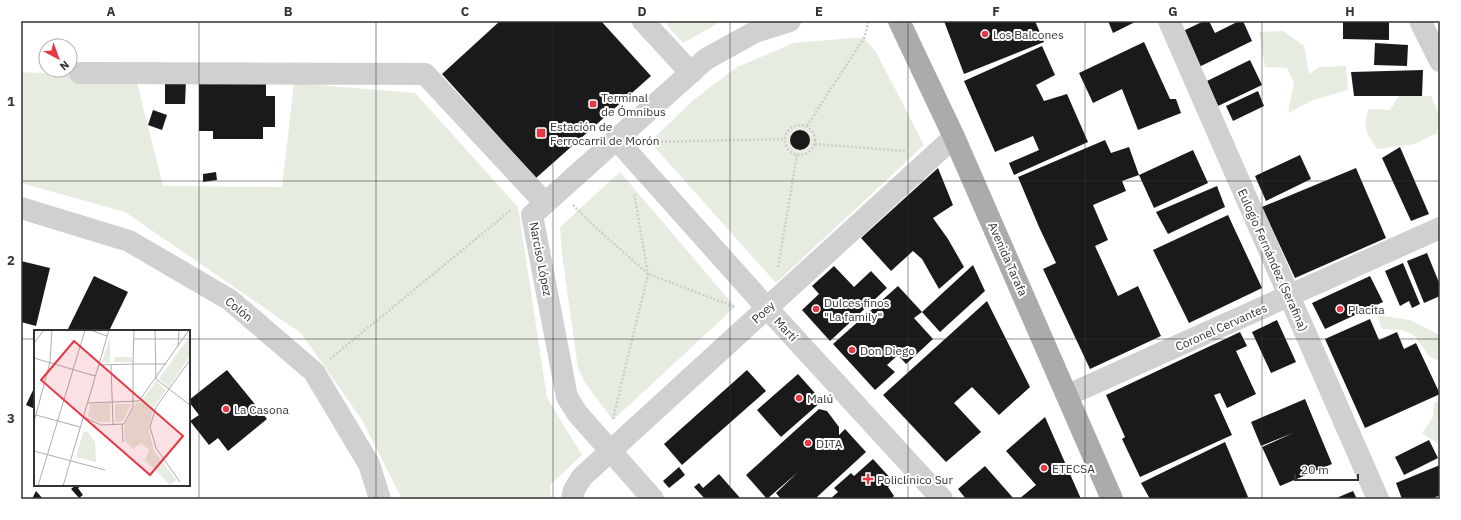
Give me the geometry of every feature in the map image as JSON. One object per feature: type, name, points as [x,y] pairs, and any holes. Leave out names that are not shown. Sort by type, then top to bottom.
[{"type":"main road","name":"Avenida Tarafa","points":[[899,21],[954,137],[1068,395],[1112,499]]},
{"type":"street","points":[[643,21],[691,73]]},
{"type":"street","name":"Narciso López","points":[[653,499],[577,413],[567,396],[532,215],[546,195],[617,140],[706,59],[755,32],[790,21]]},
{"type":"street","name":"Eulogio Fernández (Serafina)","points":[[1169,21],[1378,499]]},
{"type":"street","points":[[1420,21],[1440,60]]},
{"type":"street","points":[[80,73],[425,74],[546,195]]},
{"type":"street","name":"Poey","points":[[573,494],[582,477],[954,137]]},
{"type":"street","name":"Martí","points":[[617,140],[767,308],[942,499]]},
{"type":"street","name":"Colón","points":[[21,208],[129,241],[230,300],[314,372],[369,464],[380,499]]},
{"type":"street","name":"Coronel Cervantes","points":[[1068,395],[1440,228]]},
{"type":"path","points":[[807,126],[864,38],[869,21]]},
{"type":"path","points":[[792,126],[807,126],[814,133],[816,139],[813,149],[804,155],[797,155],[790,152],[784,139],[786,134],[792,126]]},
{"type":"path","points":[[617,140],[650,142],[784,139]]},
{"type":"path","points":[[815,144],[915,152],[931,157]]},
{"type":"path","points":[[778,268],[797,155]]},
{"type":"path","points":[[612,451],[613,420],[648,274],[633,187],[645,173]]},
{"type":"path","points":[[314,372],[546,195],[593,225],[648,274],[735,307],[767,308]]},
{"type":"shaded area","points":[[664,21],[722,21],[683,43]]},
{"type":"shaded area","points":[[1283,31],[1304,46],[1309,74],[1319,67],[1346,66],[1348,90],[1313,100],[1288,113],[1294,83],[1287,68],[1265,67],[1259,32]]},
{"type":"shaded area","points":[[864,38],[876,52],[924,145],[776,283],[650,142],[692,101],[737,67],[794,43]]},
{"type":"shaded area","points":[[21,72],[38,73],[38,78],[78,78],[78,75],[136,79],[163,186],[282,187],[294,83],[415,93],[518,207],[547,398],[582,455],[550,485],[551,499],[402,499],[362,420],[301,333],[125,212],[21,183]]},
{"type":"shaded area","points":[[1399,96],[1431,96],[1440,117],[1437,133],[1415,144],[1377,149],[1368,134],[1366,126],[1369,109],[1390,110]]},
{"type":"shaded area","points":[[620,172],[735,307],[613,420],[585,383],[578,368],[562,254],[560,227]]},
{"type":"shaded area","points":[[1377,315],[1410,320],[1440,335],[1438,351],[1440,351],[1440,362],[1428,355],[1415,336],[1403,330],[1382,329]]},
{"type":"shaded area","points":[[1440,400],[1440,445],[1422,433],[1433,417],[1434,403]]},
{"type":"building","name":"Estación de Ferrocarril de Morón","points":[[500,21],[601,21],[651,76],[536,178],[442,74]]},
{"type":"building","points":[[944,21],[1035,21],[1044,42],[964,74]]},
{"type":"building","points":[[1108,21],[1134,21],[1135,22],[1113,33]]},
{"type":"building","points":[[1204,21],[1209,21],[1215,33],[1239,21],[1243,21],[1252,41],[1199,67],[1183,31]]},
{"type":"building","points":[[1343,21],[1389,21],[1389,40],[1343,39]]},
{"type":"building","points":[[1144,42],[1170,99],[1176,99],[1181,113],[1138,130],[1122,89],[1093,103],[1079,73]]},
{"type":"building","points":[[1375,43],[1408,45],[1407,66],[1374,65]]},
{"type":"building","points":[[1042,46],[1055,75],[1036,85],[1044,101],[1067,94],[1088,142],[1014,175],[1009,163],[1039,150],[1033,136],[995,152],[964,81]]},
{"type":"building","points":[[1250,60],[1262,85],[1218,106],[1207,81]]},
{"type":"building","points":[[1423,70],[1422,96],[1354,96],[1351,72]]},
{"type":"building","points":[[186,80],[185,104],[165,104],[165,81]]},
{"type":"building","points":[[199,83],[266,83],[266,96],[275,96],[275,127],[263,127],[263,139],[213,139],[213,131],[199,131]]},
{"type":"building","points":[[1258,91],[1264,106],[1233,121],[1226,106]]},
{"type":"building","points":[[153,110],[167,115],[162,130],[148,125]]},
{"type":"building","points":[[800,130],[807,133],[810,140],[807,147],[800,150],[793,147],[790,140],[793,133]]},
{"type":"building","points":[[1105,140],[1111,153],[1129,147],[1139,175],[1122,181],[1126,191],[1093,205],[1108,240],[1095,246],[1118,296],[1138,286],[1161,336],[1090,369],[1043,269],[1056,263],[1018,177]]},
{"type":"building","points":[[1400,147],[1429,214],[1411,221],[1382,158]]},
{"type":"building","points":[[1193,150],[1208,183],[1154,208],[1139,175]]},
{"type":"building","points":[[1300,155],[1311,179],[1266,201],[1255,176]]},
{"type":"building","points":[[938,168],[953,205],[933,218],[948,239],[964,267],[939,289],[922,259],[913,251],[891,271],[861,238]]},
{"type":"building","points":[[1356,168],[1386,238],[1295,278],[1262,207]]},
{"type":"building","points":[[216,172],[217,180],[203,182],[203,174]]},
{"type":"building","points":[[1217,186],[1225,207],[1168,234],[1156,212]]},
{"type":"building","points":[[1228,215],[1262,288],[1189,323],[1153,250]]},
{"type":"building","points":[[1427,253],[1440,285],[1440,296],[1424,303],[1407,261]]},
{"type":"building","points":[[21,261],[50,268],[36,326],[21,322]]},
{"type":"building","points":[[1403,263],[1420,304],[1412,308],[1409,301],[1400,306],[1385,271]]},
{"type":"building","points":[[973,265],[985,291],[940,332],[922,312]]},
{"type":"building","points":[[834,266],[854,287],[871,271],[887,288],[830,341],[802,310],[819,294],[812,286]]},
{"type":"building","points":[[94,276],[128,292],[109,330],[67,330]]},
{"type":"building","points":[[1370,276],[1383,302],[1325,329],[1312,303]]},
{"type":"building","points":[[898,286],[922,312],[914,318],[933,339],[906,364],[898,355],[887,365],[895,372],[875,390],[833,344]]},
{"type":"building","points":[[987,301],[1030,387],[999,415],[972,387],[954,403],[981,432],[946,462],[883,395]]},
{"type":"building","points":[[1370,319],[1379,340],[1397,332],[1404,349],[1416,343],[1440,394],[1365,428],[1325,339]]},
{"type":"building","points":[[1277,320],[1296,362],[1271,373],[1252,332]]},
{"type":"building","points":[[1240,332],[1247,346],[1236,351],[1256,394],[1227,408],[1220,393],[1214,395],[1232,435],[1140,477],[1122,439],[1125,437],[1106,395]]},
{"type":"building","name":"La Casona","points":[[227,370],[267,419],[228,451],[218,438],[209,445],[190,421],[199,415],[190,403],[190,399]]},
{"type":"building","points":[[747,370],[766,391],[682,465],[664,444]]},
{"type":"building","points":[[798,374],[822,401],[781,437],[757,410]]},
{"type":"building","points":[[34,388],[34,409],[26,405]]},
{"type":"building","points":[[1305,399],[1332,464],[1280,486],[1262,447],[1293,433],[1261,446],[1251,422]]},
{"type":"building","points":[[819,409],[827,411],[839,427],[839,435],[845,429],[866,452],[817,497],[818,499],[781,499],[776,493],[798,472],[767,499],[746,475]]},
{"type":"building","name":"ETECSA","points":[[1045,417],[1081,499],[1019,499],[1036,485],[1006,451]]},
{"type":"building","points":[[1429,440],[1438,458],[1404,475],[1395,457]]},
{"type":"building","points":[[1225,442],[1248,497],[1244,499],[1150,499],[1141,483]]},
{"type":"building","name":"Policlínico Sur","points":[[873,459],[893,481],[888,487],[894,496],[891,499],[830,499],[838,492],[834,488],[851,473],[854,476]]},
{"type":"building","points":[[1440,465],[1440,495],[1432,499],[1402,499],[1396,483]]},
{"type":"building","points":[[985,466],[1014,499],[966,499],[958,489]]},
{"type":"building","points":[[679,467],[685,475],[669,488],[663,481]]},
{"type":"building","points":[[719,474],[741,499],[705,499],[694,487],[699,483],[703,488]]},
{"type":"building","points":[[75,486],[81,486],[78,488],[83,495],[79,498],[71,489]]},
{"type":"building","points":[[36,491],[43,499],[32,499]]},
{"type":"building","points":[[1353,491],[1357,499],[1334,499]]},
{"type":"place","name":"Los Balcones","points":[[985,34]]},
{"type":"place","name":"Terminal de Ómnibus","points":[[593,104]]},
{"type":"place","name":"Estación de Ferrocarril de Morón","points":[[541,133]]},
{"type":"place","name":"Dulces finos \"La family\"","points":[[816,309]]},
{"type":"place","name":"Placita","points":[[1340,309]]},
{"type":"place","name":"Don Diego","points":[[852,350]]},
{"type":"place","name":"Malú","points":[[799,398]]},
{"type":"place","name":"La Casona","points":[[226,409]]},
{"type":"place","name":"DITA","points":[[808,443]]},
{"type":"place","name":"ETECSA","points":[[1044,468]]},
{"type":"place","name":"Policlínico Sur","points":[[868,479]]}]
